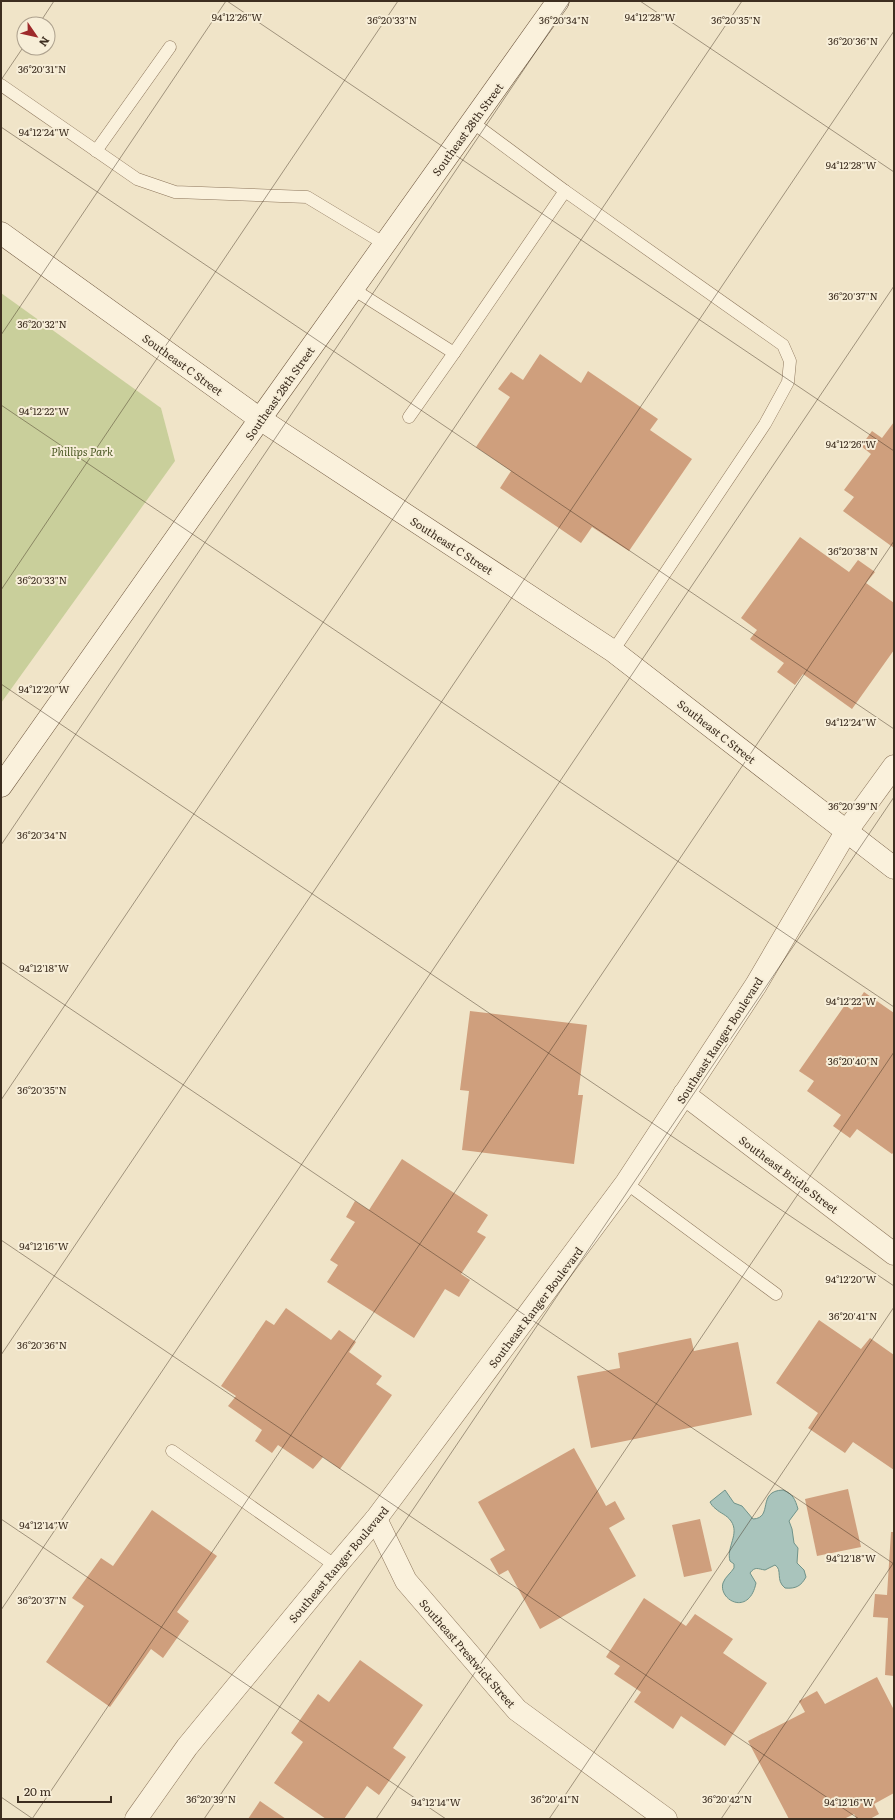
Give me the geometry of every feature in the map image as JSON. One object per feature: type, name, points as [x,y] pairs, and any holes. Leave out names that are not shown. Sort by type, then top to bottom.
[{"type":"street","name":"Southeast 28th Street","points":[[1,786],[384,244],[558,1]]},
{"type":"street","name":"Southeast C Street","points":[[1,233],[260,419],[613,650],[894,868]]},
{"type":"street","name":"Southeast Ranger Boulevard","points":[[136,1819],[187,1746],[376,1519],[626,1183],[756,985],[846,832],[894,766]]},
{"type":"street","name":"Southeast Bridle Street","points":[[684,1094],[894,1254]]},
{"type":"street","name":"Southeast Prestwick Street","points":[[376,1519],[406,1581],[517,1710],[666,1819]]},
{"type":"lane","points":[[96,151],[170,47]]},
{"type":"lane","points":[[1,85],[137,179],[175,192],[307,197],[384,244]]},
{"type":"lane","points":[[472,122],[566,191],[783,345],[790,361],[788,382],[765,424],[613,650]]},
{"type":"lane","points":[[409,417],[566,191]]},
{"type":"lane","points":[[353,289],[454,353]]},
{"type":"lane","points":[[626,1183],[776,1294]]},
{"type":"lane","points":[[172,1451],[336,1566]]},
{"type":"green space","name":"Phillips Park","points":[[1,293],[161,408],[175,461],[1,703]]},
{"type":"water","points":[[725,1490],[734,1503],[742,1506],[753,1519],[759,1518],[763,1514],[767,1499],[775,1491],[783,1490],[793,1497],[798,1509],[789,1521],[794,1543],[798,1548],[797,1563],[804,1570],[806,1577],[800,1585],[792,1588],[785,1588],[780,1582],[779,1570],[775,1565],[765,1570],[755,1569],[750,1573],[756,1583],[747,1600],[735,1602],[725,1595],[723,1583],[734,1568],[734,1564],[730,1561],[729,1556],[734,1531],[731,1521],[712,1506],[710,1502]]},
{"type":"building","points":[[540,354],[581,383],[588,371],[658,419],[650,430],[692,459],[629,551],[592,527],[581,543],[500,488],[511,471],[476,447],[510,397],[498,389],[511,372],[523,380]]},
{"type":"building","points":[[894,422],[894,548],[843,511],[854,497],[844,490],[871,454],[861,446],[872,431],[882,438]]},
{"type":"building","points":[[800,537],[849,572],[858,560],[875,572],[866,583],[894,603],[894,650],[852,709],[803,674],[795,685],[777,672],[784,663],[750,639],[757,630],[741,618]]},
{"type":"building","points":[[864,992],[894,1013],[894,1152],[892,1154],[857,1129],[850,1138],[833,1126],[841,1115],[807,1091],[814,1081],[799,1071],[845,1005],[852,1010]]},
{"type":"building","points":[[470,1011],[587,1025],[578,1095],[583,1095],[574,1164],[462,1150],[469,1091],[460,1090]]},
{"type":"building","points":[[402,1159],[488,1215],[477,1232],[486,1237],[461,1274],[470,1280],[459,1297],[445,1289],[414,1338],[327,1282],[338,1265],[330,1260],[355,1222],[346,1217],[355,1201],[369,1210]]},
{"type":"building","points":[[286,1308],[331,1340],[339,1330],[356,1342],[349,1352],[382,1376],[376,1384],[392,1395],[340,1469],[323,1457],[313,1469],[278,1445],[272,1453],[255,1441],[262,1430],[228,1406],[236,1396],[221,1386],[266,1320],[274,1325]]},
{"type":"building","points":[[819,1320],[861,1349],[870,1338],[894,1355],[894,1470],[853,1442],[845,1453],[808,1428],[818,1413],[776,1383]]},
{"type":"building","points":[[691,1338],[694,1351],[738,1342],[752,1415],[591,1448],[577,1376],[620,1368],[618,1353]]},
{"type":"building","points":[[574,1448],[606,1506],[615,1501],[625,1519],[609,1528],[636,1576],[540,1629],[508,1570],[499,1575],[490,1559],[505,1550],[478,1502]]},
{"type":"building","points":[[848,1489],[861,1547],[817,1556],[805,1499]]},
{"type":"building","points":[[152,1510],[217,1556],[177,1612],[189,1621],[163,1658],[151,1649],[110,1707],[46,1662],[84,1606],[72,1598],[101,1558],[113,1566]]},
{"type":"building","points":[[700,1519],[712,1571],[684,1577],[672,1525]]},
{"type":"building","points":[[891,1532],[894,1532],[894,1676],[885,1675],[888,1618],[873,1617],[875,1594],[887,1595]]},
{"type":"building","points":[[644,1598],[686,1626],[695,1614],[733,1639],[723,1653],[767,1683],[725,1746],[681,1716],[673,1729],[634,1702],[641,1692],[614,1674],[620,1666],[606,1657]]},
{"type":"building","points":[[360,1660],[423,1705],[393,1748],[406,1757],[379,1795],[367,1786],[344,1819],[326,1819],[274,1783],[303,1742],[291,1733],[318,1694],[329,1702]]},
{"type":"building","points":[[877,1677],[894,1710],[894,1793],[874,1804],[879,1814],[870,1819],[857,1819],[854,1814],[844,1819],[789,1819],[748,1741],[805,1712],[799,1701],[817,1691],[825,1704]]},
{"type":"building","points":[[260,1801],[286,1819],[248,1819]]}]
